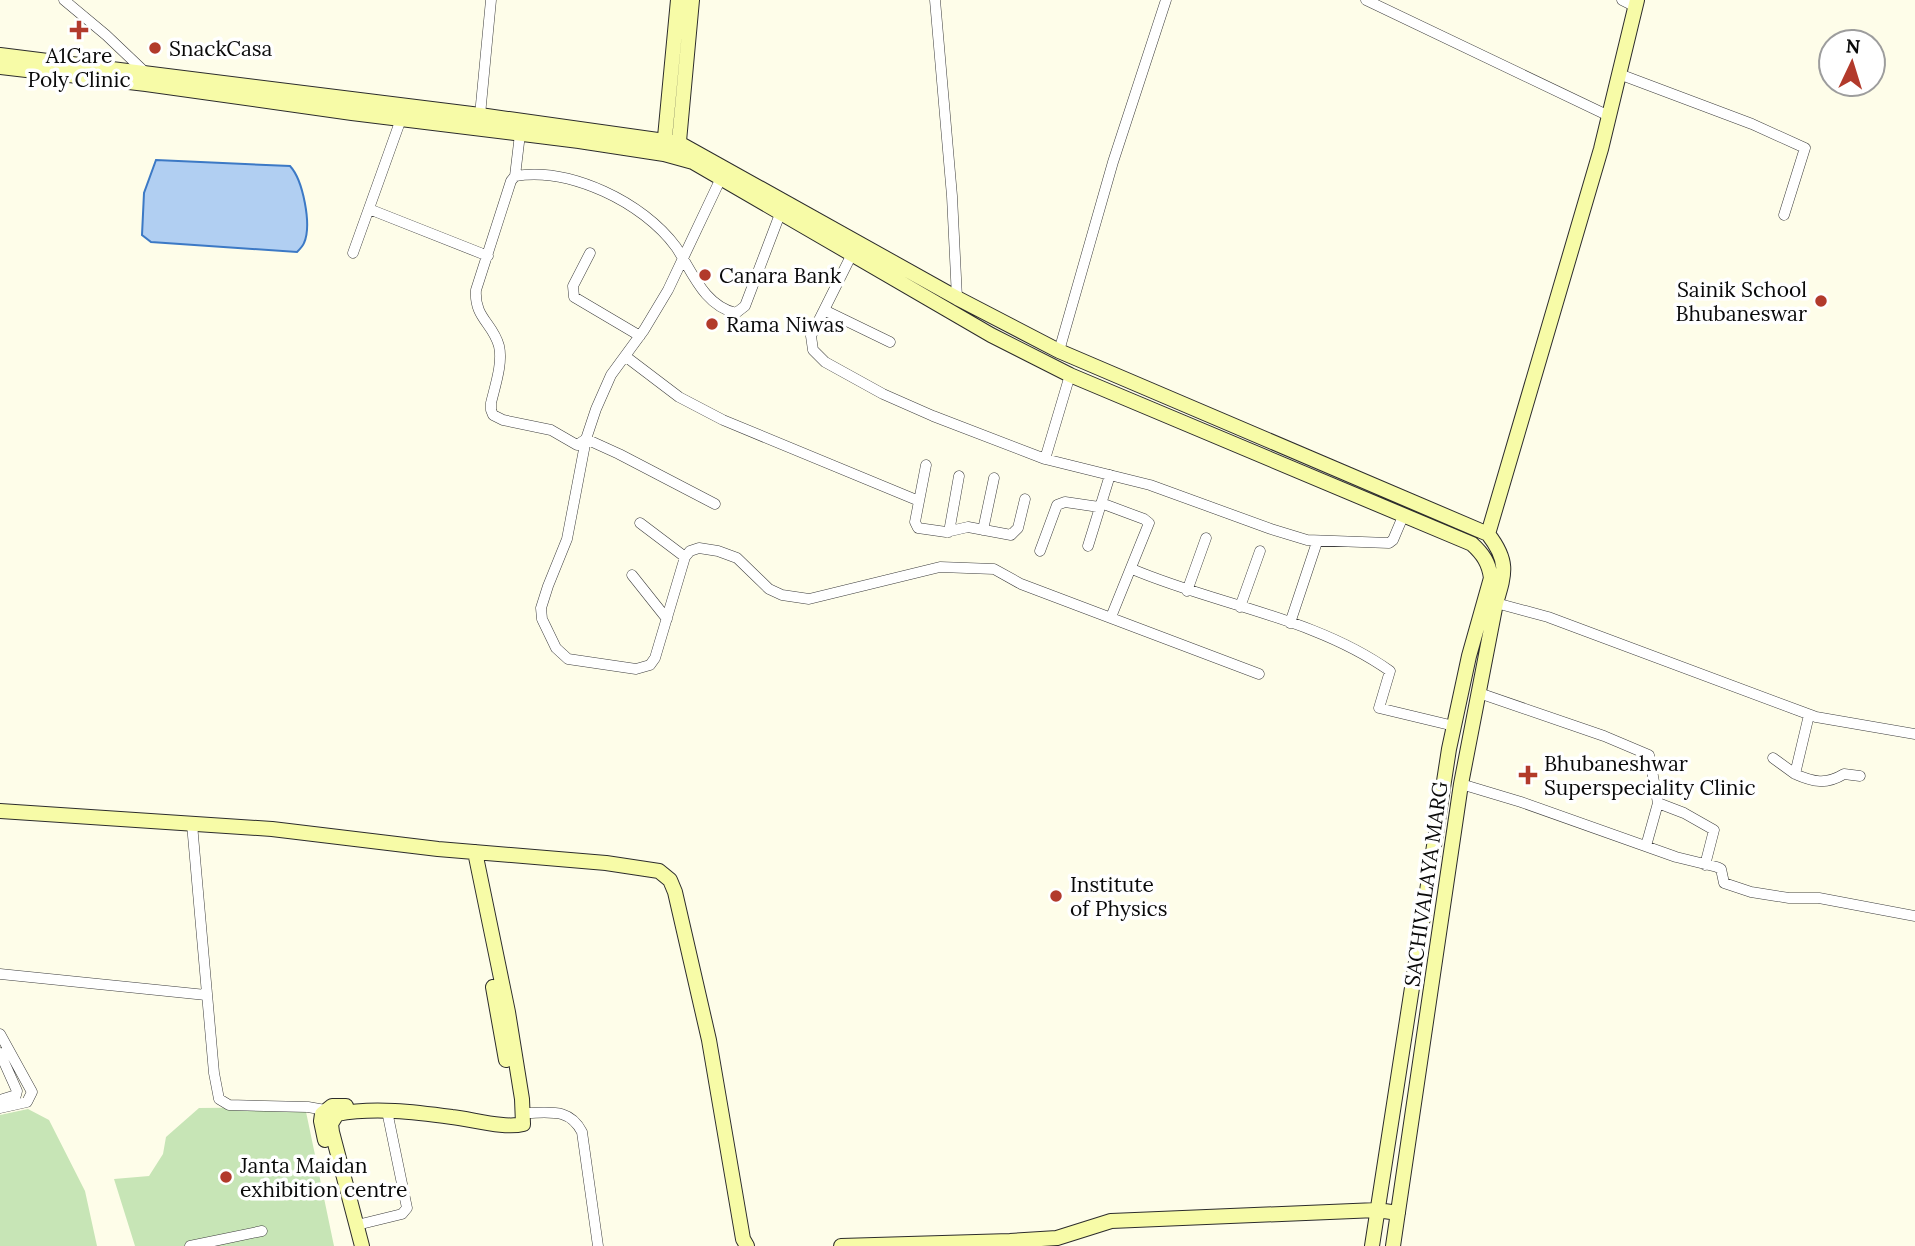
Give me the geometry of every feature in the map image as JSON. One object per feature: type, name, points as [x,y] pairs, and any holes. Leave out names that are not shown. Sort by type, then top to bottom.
[{"type":"main road","points":[[671,148],[678,0]]},
{"type":"main road","points":[[671,148],[692,0]]},
{"type":"main road","points":[[0,67],[147,79],[480,115],[671,148],[1059,351],[1488,534],[1609,116],[1637,3]]},
{"type":"main road","points":[[0,55],[401,119],[520,134],[671,148],[988,333],[1070,374],[1405,514],[1472,544],[1483,553],[1491,578],[1469,656],[1448,757],[1372,1246]]},
{"type":"main road","points":[[988,333],[996,319]]},
{"type":"main road","name":"SACHIVALAYA MARG","points":[[1393,1246],[1461,784],[1496,603],[1504,575],[1502,554],[1488,534]]},
{"type":"main road","points":[[1448,757],[1466,761]]},
{"type":"main road","points":[[0,811],[272,829],[659,871],[670,880],[675,892],[709,1040],[747,1246]]},
{"type":"main road","points":[[354,1246],[322,1129],[322,1114],[325,1110],[332,1106],[382,1105],[444,1109],[505,1118],[513,1117],[515,1112],[471,851]]},
{"type":"main road","points":[[362,1246],[331,1124],[337,1114],[387,1111],[523,1124],[508,1012],[471,851]]},
{"type":"main road","points":[[841,1246],[1056,1238],[1111,1221],[1377,1210],[1398,1213]]},
{"type":"street","points":[[64,0],[147,79]]},
{"type":"street","points":[[480,115],[491,0]]},
{"type":"street","points":[[935,0],[952,196],[957,298]]},
{"type":"street","points":[[1059,351],[1113,162],[1166,0]]},
{"type":"street","points":[[1366,0],[1609,116]]},
{"type":"street","points":[[1622,0],[1637,3]]},
{"type":"street","points":[[1619,74],[1752,124],[1805,148],[1784,215]]},
{"type":"street","points":[[353,253],[401,119]]},
{"type":"street","points":[[520,134],[515,176],[511,181],[476,290],[475,302],[480,316],[496,338],[500,350],[491,410],[493,415],[503,420],[551,430],[577,445],[586,439]]},
{"type":"street","points":[[515,176],[533,173],[564,178],[614,196],[663,231],[713,302],[731,312],[741,311],[745,306],[780,214]]},
{"type":"street","points":[[722,178],[668,290],[640,336],[611,375],[586,439],[568,539],[541,608],[542,619],[556,648],[568,659],[582,663],[636,669],[650,665],[655,658],[685,557],[690,551],[699,548],[737,558],[769,589],[782,596],[809,599],[940,567],[994,569],[1021,584],[1259,674]]},
{"type":"street","points":[[369,209],[488,256]]},
{"type":"street","points":[[590,253],[573,286],[574,297],[640,336]]},
{"type":"street","points":[[852,254],[811,336],[810,344],[825,362],[883,394],[1045,459],[1150,485],[1271,529],[1317,542],[1389,543],[1405,514]]},
{"type":"street","points":[[824,310],[890,342]]},
{"type":"street","points":[[625,356],[679,397],[723,420],[919,500]]},
{"type":"street","points":[[1045,459],[1070,374]]},
{"type":"street","points":[[586,439],[619,453],[715,504]]},
{"type":"street","points":[[926,465],[915,522],[918,528],[949,532],[968,527],[1008,536],[1015,533],[1025,499]]},
{"type":"street","points":[[1088,547],[1110,475]]},
{"type":"street","points":[[949,532],[959,476]]},
{"type":"street","points":[[983,530],[994,478]]},
{"type":"street","points":[[1040,551],[1057,505],[1065,502],[1100,505],[1149,523],[1111,617]]},
{"type":"street","points":[[640,523],[685,557]]},
{"type":"street","points":[[1187,591],[1206,538]]},
{"type":"street","points":[[1290,623],[1317,542]]},
{"type":"street","points":[[1240,607],[1260,551]]},
{"type":"street","points":[[1132,569],[1187,591],[1290,623],[1349,647],[1390,671],[1379,708],[1454,726]]},
{"type":"street","points":[[632,575],[667,619]]},
{"type":"street","points":[[1496,603],[1548,617],[1809,715],[1915,734]]},
{"type":"street","points":[[1479,693],[1604,736],[1649,755],[1658,803],[1646,846]]},
{"type":"street","points":[[1795,770],[1809,715]]},
{"type":"street","points":[[1773,758],[1815,783],[1843,774],[1860,776]]},
{"type":"street","points":[[1461,784],[1721,869],[1724,883],[1751,891],[1788,898],[1819,898],[1915,916]]},
{"type":"street","points":[[1658,803],[1684,813],[1714,830],[1705,865]]},
{"type":"street","points":[[192,824],[216,1092],[222,1102],[229,1105],[308,1107],[325,1110]]},
{"type":"street","points":[[0,974],[206,995]]},
{"type":"street","points":[[0,1034],[32,1092],[27,1102],[0,1108]]},
{"type":"street","points":[[0,1053],[17,1091],[11,1098],[0,1100]]},
{"type":"street","points":[[357,1225],[402,1214],[407,1208],[387,1111]]},
{"type":"street","points":[[523,1113],[557,1113],[575,1119],[582,1132],[598,1246]]},
{"type":"street","points":[[190,1246],[262,1231]]},
{"type":"green space","name":"Janta Maidan exhibition centre","points":[[305,1107],[334,1246],[135,1246],[114,1179],[149,1176],[163,1154],[166,1137],[199,1108]]},
{"type":"green space","points":[[28,1109],[49,1120],[85,1191],[97,1246],[0,1246],[0,1115]]},
{"type":"water","points":[[156,160],[290,166],[299,181],[307,214],[303,245],[297,252],[151,242],[142,235],[144,193]]},
{"type":"place","name":"A1Care Poly Clinic","points":[[79,30]]},
{"type":"place","name":"SnackCasa","points":[[155,48]]},
{"type":"place","name":"Canara Bank","points":[[705,275]]},
{"type":"place","name":"Sainik School Bhubaneswar","points":[[1821,301]]},
{"type":"place","name":"Rama Niwas","points":[[712,324]]},
{"type":"place","name":"Bhubaneshwar Superspeciality Clinic","points":[[1528,775]]},
{"type":"place","name":"Institute of Physics","points":[[1056,896]]},
{"type":"place","name":"Janta Maidan exhibition centre","points":[[226,1177]]}]
